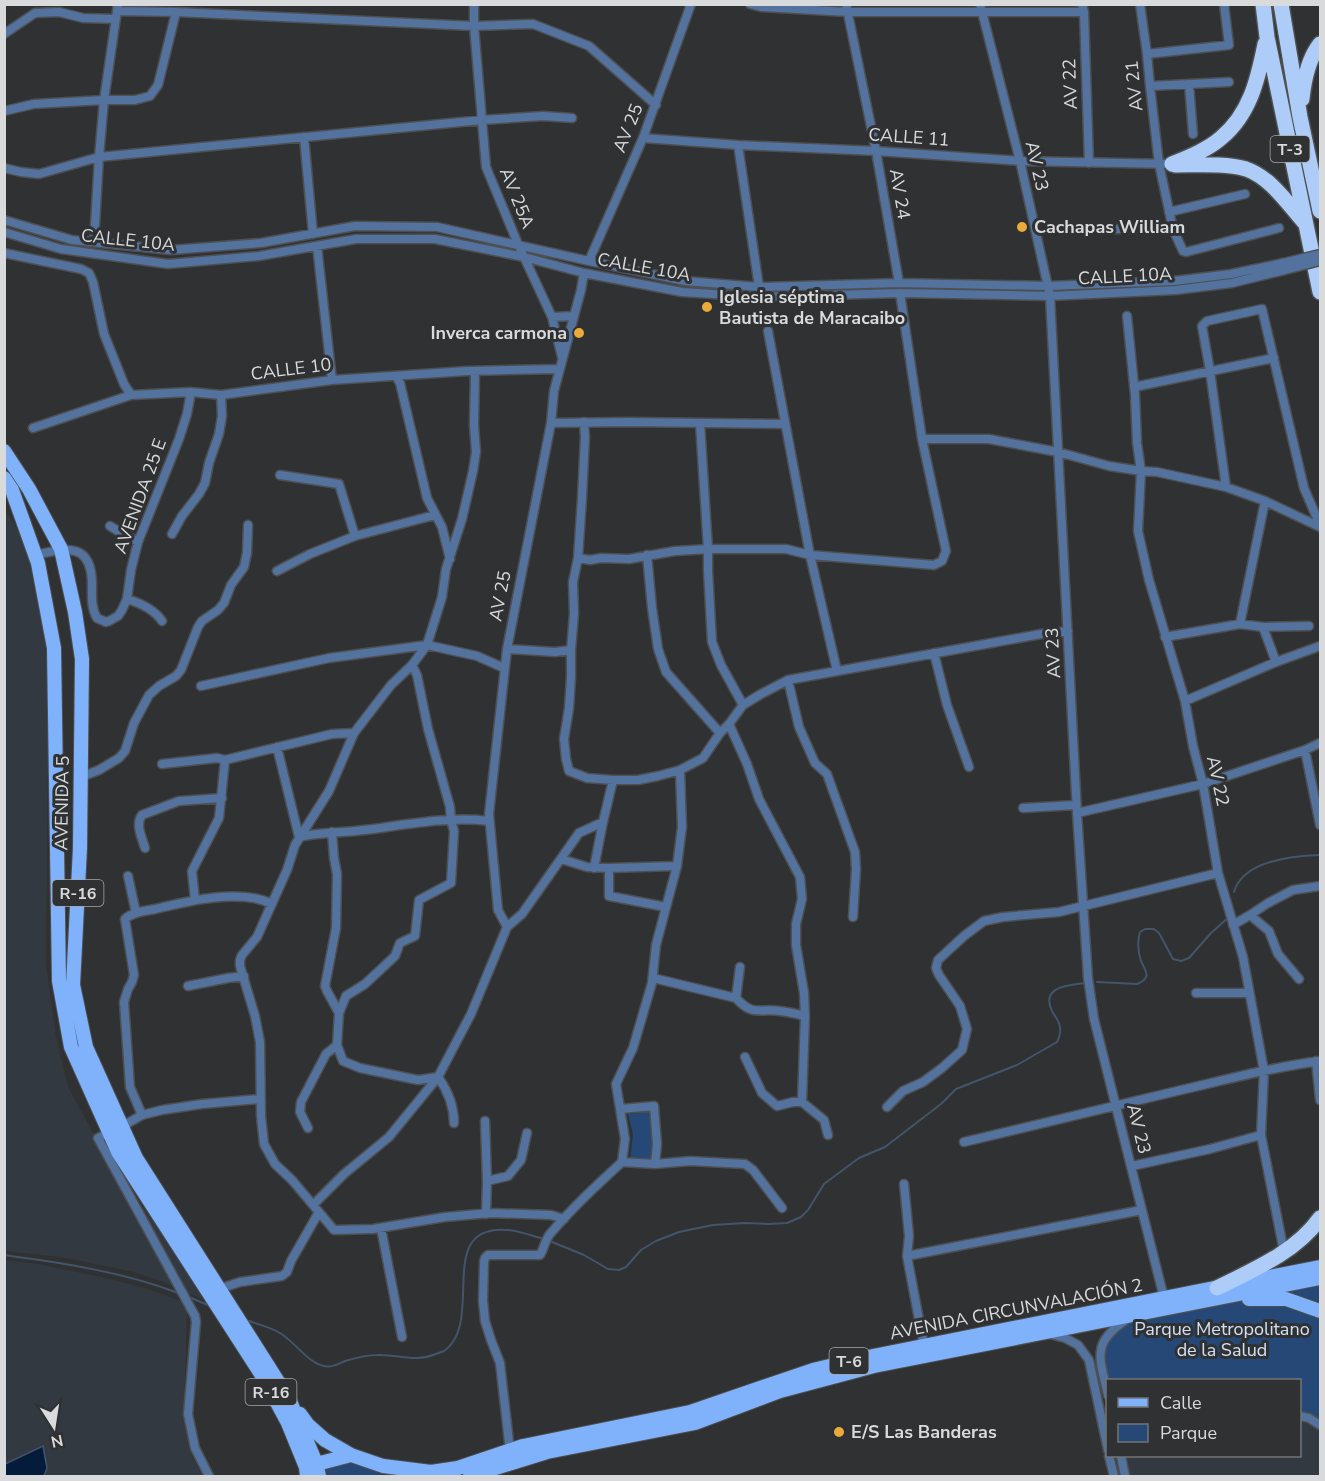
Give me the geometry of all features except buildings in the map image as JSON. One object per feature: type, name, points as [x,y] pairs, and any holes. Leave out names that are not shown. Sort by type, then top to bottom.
[{"type":"highway","name":"T-3","points":[[1263,4],[1267,37],[1320,292]]},
{"type":"highway","name":"T-3","points":[[1281,4],[1300,117],[1320,211]]},
{"type":"highway","points":[[1166,164],[1201,151],[1221,138],[1238,120],[1251,99],[1267,37]]},
{"type":"highway","points":[[1300,117],[1304,82],[1320,44]]},
{"type":"highway","points":[[1166,164],[1245,169],[1261,177],[1305,223]]},
{"type":"highway","points":[[1217,1293],[1284,1252],[1312,1231],[1320,1218]]},
{"type":"main road","name":"AVENIDA 5","points":[[4,451],[29,489],[61,549],[75,612],[82,658],[80,848],[73,985],[86,1047],[115,1130],[118,1152],[289,1399],[312,1471]]},
{"type":"main road","name":"AVENIDA 5","points":[[7,483],[38,562],[54,648],[59,981],[70,1047],[115,1130],[136,1158],[219,1289],[228,1313],[312,1471]]},
{"type":"main road","name":"AVENIDA CIRCUNVALACIÓN 2","points":[[470,1476],[547,1452],[694,1423],[780,1391],[874,1366],[1135,1315],[1320,1267]]},
{"type":"main road","name":"AVENIDA CIRCUNVALACIÓN 2","points":[[289,1399],[308,1425],[325,1440],[351,1455],[387,1472],[431,1472],[458,1468],[523,1446],[690,1412],[813,1370],[863,1358],[1164,1298],[1320,1278]]},
{"type":"main road","points":[[1217,1293],[1286,1299],[1320,1311]]},
{"type":"main road","points":[[312,1471],[351,1455]]},
{"type":"street","name":"AV 25A","points":[[474,4],[486,167],[552,317],[562,359]]},
{"type":"street","name":"AV 25","points":[[589,261],[643,138],[691,4]]},
{"type":"street","points":[[750,4],[761,7],[1083,8]]},
{"type":"street","name":"AV 21","points":[[1140,4],[1148,54],[1150,86],[1166,164],[1169,212],[1173,229]]},
{"type":"street","points":[[1148,54],[1229,45],[1224,4]]},
{"type":"street","name":"AV 24","points":[[847,8],[876,151],[899,283]]},
{"type":"street","name":"AV 23","points":[[980,8],[1020,161],[1050,296],[1088,978],[1094,1019],[1164,1298]]},
{"type":"street","name":"AV 22","points":[[1083,8],[1089,163]]},
{"type":"street","points":[[4,34],[35,13],[59,12],[83,18],[117,12],[176,12],[474,26],[533,24],[588,46],[656,105]]},
{"type":"street","points":[[94,242],[104,100],[117,12]]},
{"type":"street","points":[[4,111],[34,104],[135,100],[150,96],[158,85],[176,12]]},
{"type":"street","points":[[1150,86],[1229,82]]},
{"type":"street","points":[[1189,84],[1193,134]]},
{"type":"street","points":[[4,168],[39,174],[99,157],[482,120],[543,116],[572,118]]},
{"type":"street","points":[[304,137],[313,234]]},
{"type":"street","name":"CALLE 11","points":[[643,138],[1020,161],[1166,164]]},
{"type":"street","points":[[738,145],[759,287]]},
{"type":"street","points":[[1169,212],[1245,194]]},
{"type":"street","name":"CALLE 10A","points":[[4,220],[72,240],[171,250],[261,243],[355,226],[437,227],[685,281],[759,287],[899,283],[1048,286],[1174,281],[1284,266]]},
{"type":"street","points":[[1106,229],[1173,229],[1183,251],[1186,252],[1279,228]]},
{"type":"street","name":"CALLE 10A","points":[[4,232],[61,249],[168,264],[259,256],[356,239],[435,239],[524,257],[584,273],[682,292],[759,297],[900,293],[1050,296],[1176,290],[1232,283],[1284,266]]},
{"type":"street","points":[[317,246],[332,380]]},
{"type":"street","points":[[4,254],[81,268],[89,273],[104,334],[124,384],[131,395]]},
{"type":"street","points":[[1284,266],[1320,254]]},
{"type":"street","points":[[1284,266],[1320,261]]},
{"type":"street","name":"AV 25","points":[[507,927],[498,910],[489,821],[504,668],[551,423],[554,391],[584,273]]},
{"type":"street","points":[[578,558],[628,559],[675,551],[708,549],[786,549],[810,555],[934,565],[942,561],[946,551],[922,439],[900,293]]},
{"type":"street","points":[[1226,487],[1202,324],[1262,309],[1304,488],[1320,526]]},
{"type":"street","points":[[552,317],[574,315]]},
{"type":"street","name":"AV 22","points":[[1127,316],[1141,471],[1138,531],[1149,580],[1185,701],[1203,784],[1218,873],[1243,957],[1264,1071],[1261,1135],[1284,1252]]},
{"type":"street","points":[[768,331],[810,555],[837,671]]},
{"type":"street","points":[[1134,387],[1274,358]]},
{"type":"street","name":"CALLE 10","points":[[33,428],[131,395],[191,392],[221,394],[332,380],[474,371],[559,369]]},
{"type":"street","points":[[474,371],[476,452],[468,496],[446,569],[442,597],[428,645],[412,665],[391,685],[354,734],[329,791],[295,845],[287,870],[257,937],[240,960],[260,1042],[260,1099],[264,1144],[275,1164],[292,1180],[334,1230],[373,1230],[445,1217],[486,1214],[550,1215],[564,1220]]},
{"type":"street","points":[[396,376],[406,405],[427,498],[442,527],[450,559]]},
{"type":"street","name":"AVENIDA 25 E","points":[[61,549],[80,553],[85,557],[92,577],[92,606],[97,618],[106,622],[118,616],[127,599],[138,542],[179,439],[191,392]]},
{"type":"street","points":[[172,534],[205,483],[219,434],[222,416],[221,394]]},
{"type":"street","points":[[584,422],[578,558],[573,582],[574,614],[569,708],[564,739],[569,771],[587,778],[638,780],[680,770],[703,759],[720,733],[743,705],[788,680],[1068,631]]},
{"type":"street","points":[[551,423],[786,424]]},
{"type":"street","points":[[700,423],[712,642],[743,705]]},
{"type":"street","points":[[922,439],[989,439],[1058,452],[1109,466],[1157,472],[1226,487],[1265,501],[1320,526]]},
{"type":"street","points":[[280,475],[339,484],[355,536]]},
{"type":"street","points":[[1240,624],[1265,501]]},
{"type":"street","points":[[277,571],[310,554],[355,536],[435,515]]},
{"type":"street","points":[[81,777],[119,758],[148,695],[173,679],[181,670],[198,627],[202,621],[221,607],[233,580],[244,567],[248,553],[248,525]]},
{"type":"street","points":[[110,526],[138,542]]},
{"type":"street","points":[[35,555],[61,549]]},
{"type":"street","points":[[647,555],[658,649],[666,672],[720,733]]},
{"type":"street","points":[[127,599],[141,604],[162,621]]},
{"type":"street","points":[[1165,637],[1240,624],[1263,627],[1309,626]]},
{"type":"street","points":[[1263,627],[1276,662]]},
{"type":"street","points":[[201,686],[329,658],[428,645],[477,656],[504,668]]},
{"type":"street","points":[[1185,701],[1320,646]]},
{"type":"street","points":[[507,649],[555,652],[571,650]]},
{"type":"street","points":[[934,653],[947,705],[969,767]]},
{"type":"street","points":[[412,665],[417,675],[428,729],[450,807],[450,820],[454,831],[451,883],[419,900],[415,936],[400,943],[395,956],[364,984],[346,996],[339,1013],[337,1045],[343,1061],[360,1068],[418,1080],[438,1077]]},
{"type":"street","points":[[788,680],[799,728],[814,763],[827,774],[855,852],[853,917]]},
{"type":"street","points":[[729,724],[747,764],[759,799],[800,877],[802,899],[796,924],[796,945],[802,976],[805,1016],[802,1102]]},
{"type":"street","points":[[162,764],[225,760],[332,734],[354,734]]},
{"type":"street","points":[[1023,808],[1077,809],[1203,784],[1320,743]]},
{"type":"street","points":[[277,747],[299,837]]},
{"type":"street","points":[[1305,750],[1320,825]]},
{"type":"street","points":[[195,900],[192,871],[219,818],[225,760]]},
{"type":"street","points":[[510,1451],[500,1363],[485,1321],[484,1262],[488,1255],[540,1255],[548,1237],[590,1191],[622,1162],[626,1139],[616,1084],[633,1048],[653,978],[656,945],[677,866],[682,827],[680,770]]},
{"type":"street","points":[[594,868],[613,780]]},
{"type":"street","points":[[145,848],[139,823],[142,815],[179,801],[222,798]]},
{"type":"street","points":[[299,837],[318,833],[354,832],[450,820],[489,821]]},
{"type":"street","points":[[313,1205],[344,1174],[389,1137],[438,1077],[471,1014],[507,927],[522,914],[579,833],[603,822]]},
{"type":"street","points":[[332,832],[337,874],[336,928],[326,986],[339,1013]]},
{"type":"street","points":[[561,859],[594,868],[677,866]]},
{"type":"street","points":[[609,868],[609,896],[666,907]]},
{"type":"street","points":[[886,1107],[903,1091],[923,1082],[962,1050],[967,1029],[960,1006],[936,968],[938,960],[984,921],[1059,912],[1218,873]]},
{"type":"street","points":[[128,876],[136,913]]},
{"type":"street","points":[[1233,925],[1293,890],[1320,886]]},
{"type":"street","points":[[142,1115],[130,1087],[124,1002],[134,975],[125,919],[136,913],[195,900],[237,897],[262,899],[272,904]]},
{"type":"street","points":[[1250,915],[1269,931],[1278,954],[1299,979]]},
{"type":"street","points":[[736,998],[740,967]]},
{"type":"street","points":[[188,986],[244,976]]},
{"type":"street","points":[[653,978],[736,998],[742,1006],[749,1010],[778,1011],[805,1016]]},
{"type":"street","points":[[1196,993],[1249,993]]},
{"type":"street","points":[[308,1128],[300,1112],[301,1102],[327,1054],[337,1045]]},
{"type":"street","points":[[745,1057],[762,1093],[777,1106],[802,1102],[824,1120],[828,1135]]},
{"type":"street","points":[[964,1142],[1264,1071],[1318,1061],[1320,1100]]},
{"type":"street","points":[[438,1077],[445,1087],[454,1110],[454,1123]]},
{"type":"street","points":[[209,1476],[195,1448],[188,1414],[195,1316],[99,1138],[142,1115],[162,1110],[260,1099]]},
{"type":"street","points":[[621,1109],[654,1106],[657,1144],[655,1164]]},
{"type":"street","points":[[485,1122],[486,1214]]},
{"type":"street","points":[[487,1181],[508,1176],[521,1160],[527,1133]]},
{"type":"street","points":[[1132,1166],[1261,1135]]},
{"type":"street","points":[[622,1162],[655,1164],[690,1161],[745,1164],[753,1170],[782,1208]]},
{"type":"street","points":[[904,1184],[909,1236],[907,1256],[924,1346]]},
{"type":"street","points":[[907,1256],[1142,1210]]},
{"type":"street","points":[[219,1289],[240,1282],[282,1276],[287,1272],[319,1212]]},
{"type":"street","points":[[381,1228],[402,1337]]},
{"type":"street","points":[[1106,1390],[1100,1359],[1102,1343],[1110,1332],[1135,1315]]},
{"type":"street","points":[[1043,1333],[1065,1338],[1078,1345],[1089,1360],[1106,1432]]},
{"type":"street","points":[[1301,1416],[1309,1418],[1320,1425]]},
{"type":"street","points":[[1109,1457],[1114,1476]]},
{"type":"street","points":[[1121,1457],[1125,1476]]},
{"type":"shaded area","points":[[4,508],[22,536],[32,561],[49,650],[46,964],[56,1037],[68,1087],[111,1165],[164,1234],[204,1300],[134,1272],[61,1257],[5,1251]]},
{"type":"shaded area","points":[[4,1260],[38,1264],[106,1278],[181,1301],[187,1311],[184,1412],[190,1451],[202,1476],[44,1476],[47,1468],[5,1464]]},
{"type":"shaded area","points":[[1301,1420],[1320,1429],[1320,1476],[1128,1476],[1125,1457],[1301,1457]]},
{"type":"shaded area","points":[[43,1446],[47,1468],[44,1476],[5,1476],[5,1464]]},
{"type":"green space","points":[[651,1112],[653,1160],[630,1159],[633,1134],[628,1114]]},
{"type":"green space","name":"Parque Metropolitano de la Salud","points":[[1320,1278],[1320,1425],[1301,1416],[1301,1379],[1108,1379],[1102,1343],[1119,1325]]},
{"type":"green space","points":[[350,1461],[385,1476],[324,1476],[321,1466]]},
{"type":"waterway","points":[[1234,892],[1239,881],[1258,866],[1283,859],[1320,855]]},
{"type":"waterway","points":[[1097,982],[1137,984],[1145,979],[1146,972],[1140,958],[1138,943],[1140,932],[1145,929],[1154,929],[1159,933],[1173,959],[1181,961],[1189,958],[1229,917]]},
{"type":"waterway","points":[[552,1242],[584,1255],[608,1269],[619,1270],[626,1267],[641,1250],[679,1232],[713,1225],[787,1223],[801,1217],[824,1184],[859,1158],[885,1147],[941,1104],[956,1089],[1017,1065],[1057,1042],[1060,1026],[1049,1003],[1050,996],[1058,988],[1085,983]]},
{"type":"waterway","points":[[246,1320],[280,1333],[312,1361],[324,1366],[373,1355],[428,1357],[444,1351],[456,1337],[461,1319],[466,1258],[472,1242],[485,1232],[508,1230],[544,1239]]},
{"type":"waterway","points":[[4,1255],[114,1274],[178,1293]]},
{"type":"waterway","points":[[189,1297],[210,1306]]},
{"type":"place","name":"Cachapas William","points":[[1022,227]]},
{"type":"place","name":"Iglesia séptima Bautista de Maracaibo","points":[[707,307]]},
{"type":"place","name":"Inverca carmona","points":[[579,333]]},
{"type":"place","name":"E/S Las Banderas","points":[[839,1432]]}]
